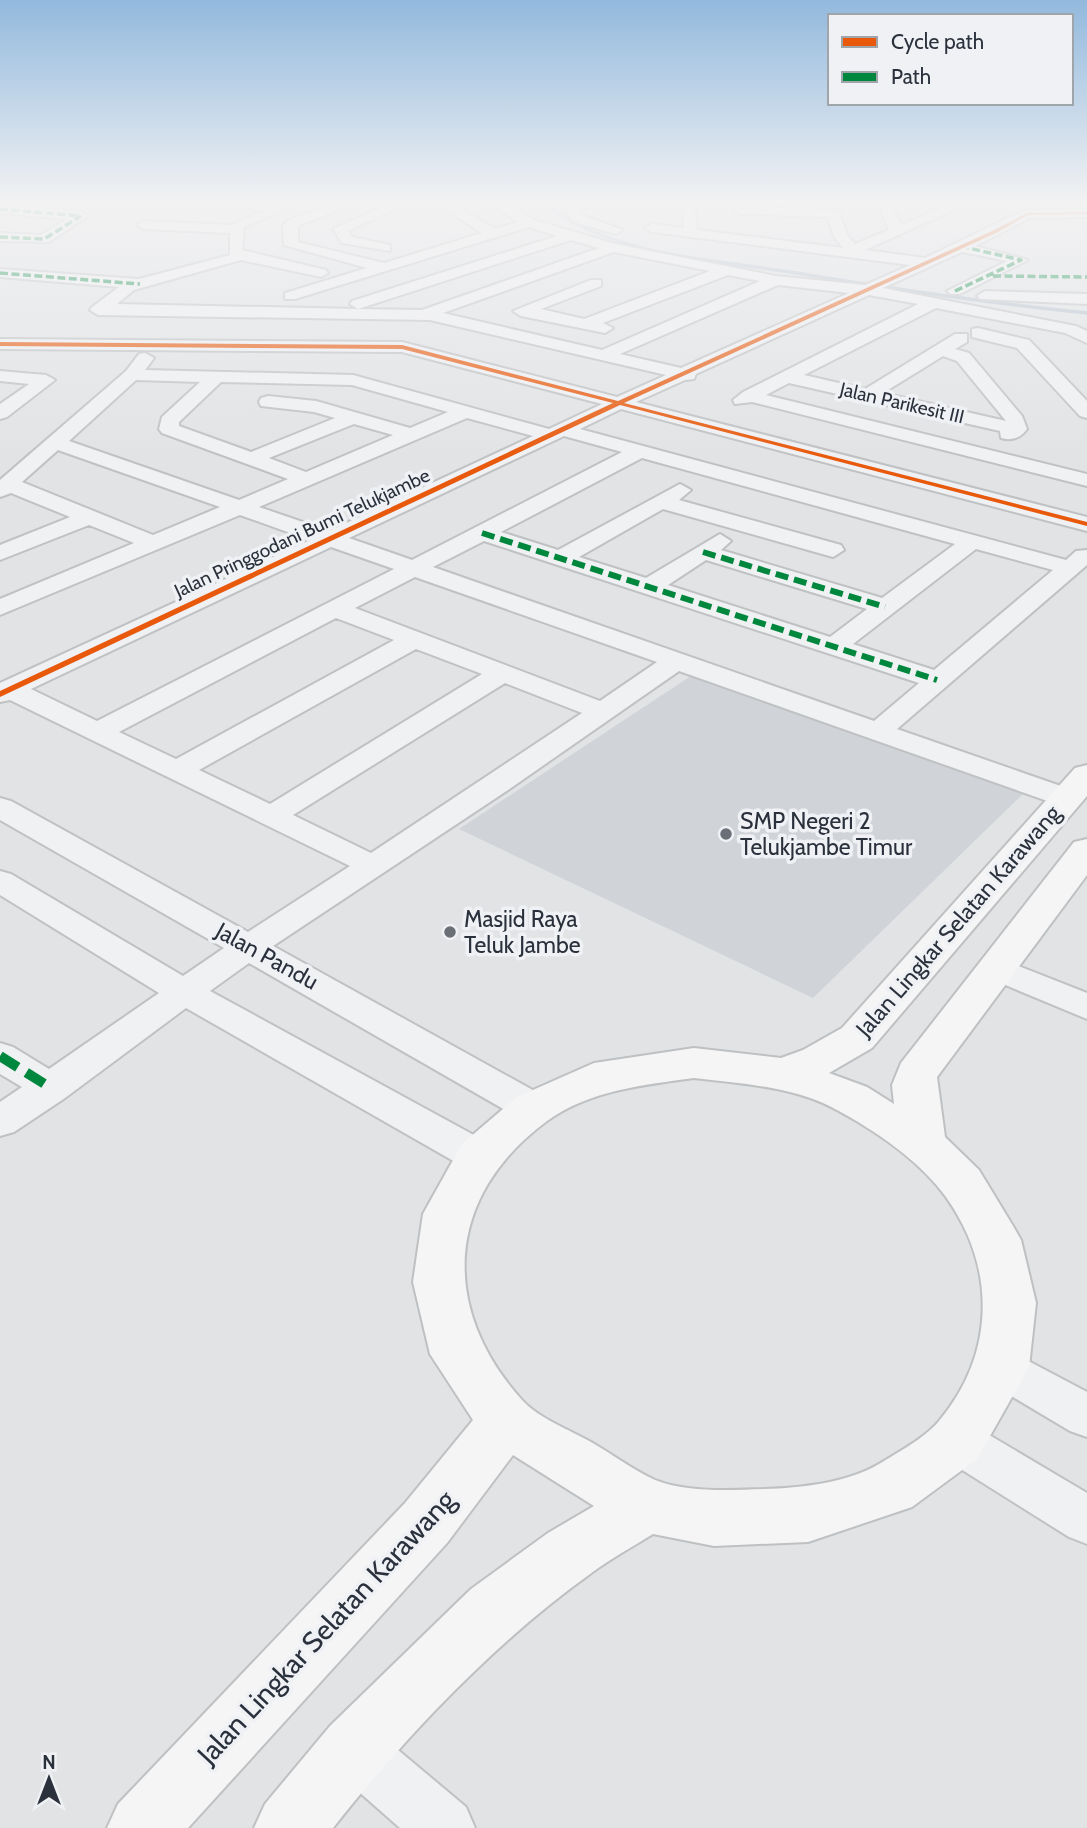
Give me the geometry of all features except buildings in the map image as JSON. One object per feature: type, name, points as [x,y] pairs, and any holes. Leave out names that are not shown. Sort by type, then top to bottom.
[{"type":"main road","name":"Jalan Lingkar Selatan Karawang","points":[[782,1073],[818,1061],[857,1038],[1077,786]]},
{"type":"main road","points":[[923,1144],[914,1085],[916,1074],[1081,868]]},
{"type":"main road","points":[[694,1063],[782,1073],[851,1098],[923,1144],[962,1183],[996,1240],[1010,1303],[1002,1367],[957,1441],[892,1488],[808,1515],[714,1518],[647,1506],[505,1421],[457,1354],[438,1282],[447,1214],[478,1156],[533,1108],[609,1074],[694,1063]]},
{"type":"main road","name":"Jalan Lingkar Selatan Karawang","points":[[142,1828],[426,1523],[458,1486],[505,1421]]},
{"type":"main road","points":[[289,1828],[353,1749],[493,1611],[569,1553],[647,1506]]},
{"type":"street","points":[[65,344],[100,308],[122,291],[133,286]]},
{"type":"street","points":[[290,296],[323,286]]},
{"type":"street","points":[[329,346],[344,314],[352,306],[411,286]]},
{"type":"street","points":[[424,315],[503,286]]},
{"type":"street","points":[[479,326],[598,286]]},
{"type":"street","points":[[585,324],[683,286]]},
{"type":"street","points":[[604,355],[762,286]]},
{"type":"street","name":"Jalan Pringgodani Bumi Telukjambe","points":[[5,692],[619,403],[688,374],[868,286]]},
{"type":"street","points":[[903,286],[982,296],[1087,299]]},
{"type":"street","points":[[903,286],[931,291],[998,316],[1070,329],[1087,338]]},
{"type":"street","points":[[956,291],[966,286]]},
{"type":"street","points":[[633,291],[657,296]]},
{"type":"street","points":[[696,422],[787,377],[931,291]]},
{"type":"street","points":[[1056,299],[1087,305]]},
{"type":"street","points":[[100,308],[424,315],[688,374]]},
{"type":"street","points":[[523,310],[645,338]]},
{"type":"street","points":[[868,395],[998,316]]},
{"type":"street","points":[[972,332],[1023,344],[1087,412]]},
{"type":"street","points":[[0,344],[402,347],[1087,524]]},
{"type":"street","points":[[4,488],[132,375],[155,345]]},
{"type":"street","points":[[942,350],[963,357],[1015,419],[1017,429],[976,453]]},
{"type":"street","points":[[132,375],[353,380],[465,412],[712,472],[856,533]]},
{"type":"street","points":[[0,376],[46,379],[0,413]]},
{"type":"street","points":[[216,377],[167,426],[179,434],[307,479]]},
{"type":"street","points":[[288,377],[266,412],[308,405],[412,435]]},
{"type":"street","name":"Jalan Parikesit III","points":[[787,377],[1017,429]]},
{"type":"street","points":[[750,396],[1087,480]]},
{"type":"street","points":[[0,608],[465,412]]},
{"type":"street","points":[[250,459],[354,418]]},
{"type":"street","points":[[284,427],[310,435]]},
{"type":"street","points":[[57,443],[877,732],[1077,786]]},
{"type":"street","points":[[97,732],[638,452]]},
{"type":"street","points":[[1065,475],[1087,458]]},
{"type":"street","points":[[561,558],[712,472]]},
{"type":"street","points":[[4,488],[89,517],[153,543]]},
{"type":"street","points":[[660,501],[745,525],[971,541],[1078,561]]},
{"type":"street","points":[[0,552],[89,517]]},
{"type":"street","points":[[649,587],[745,525]]},
{"type":"street","points":[[482,533],[937,681]]},
{"type":"street","points":[[793,579],[856,533]]},
{"type":"street","points":[[833,647],[971,541]]},
{"type":"street","points":[[703,552],[885,607]]},
{"type":"street","points":[[877,732],[1078,561]]},
{"type":"street","points":[[335,608],[602,711]]},
{"type":"street","points":[[177,770],[415,639]]},
{"type":"street","points":[[0,1122],[250,946],[498,784],[676,661]]},
{"type":"street","points":[[271,816],[503,673]]},
{"type":"street","points":[[5,692],[97,732],[372,864]]},
{"type":"street","name":"Jalan Pandu","points":[[0,807],[533,1108]]},
{"type":"street","points":[[0,881],[184,992],[478,1156]]},
{"type":"street","points":[[998,969],[1087,1007]]},
{"type":"street","points":[[0,1056],[51,1088]]},
{"type":"street","points":[[1002,1367],[1087,1416]]},
{"type":"street","points":[[957,1441],[1087,1520]]},
{"type":"street","points":[[353,1749],[440,1826]]},
{"type":"shaded area","name":"SMP Negeri 2 Telukjambe Timur","points":[[697,672],[1023,794],[813,998],[459,829]]},
{"type":"waterway","points":[[884,286],[1087,313]]},
{"type":"marked path","points":[[955,291],[965,286]]},
{"type":"marked path","points":[[482,533],[937,680]]},
{"type":"marked path","points":[[703,552],[885,607]]},
{"type":"marked path","points":[[0,1056],[51,1088]]},
{"type":"cycle path","points":[[0,694],[619,403],[875,286]]},
{"type":"cycle path","points":[[0,344],[402,347],[1087,524]]},
{"type":"place","name":"SMP Negeri 2 Telukjambe Timur","points":[[726,834]]},
{"type":"place","name":"Masjid Raya Teluk Jambe","points":[[450,932]]}]
